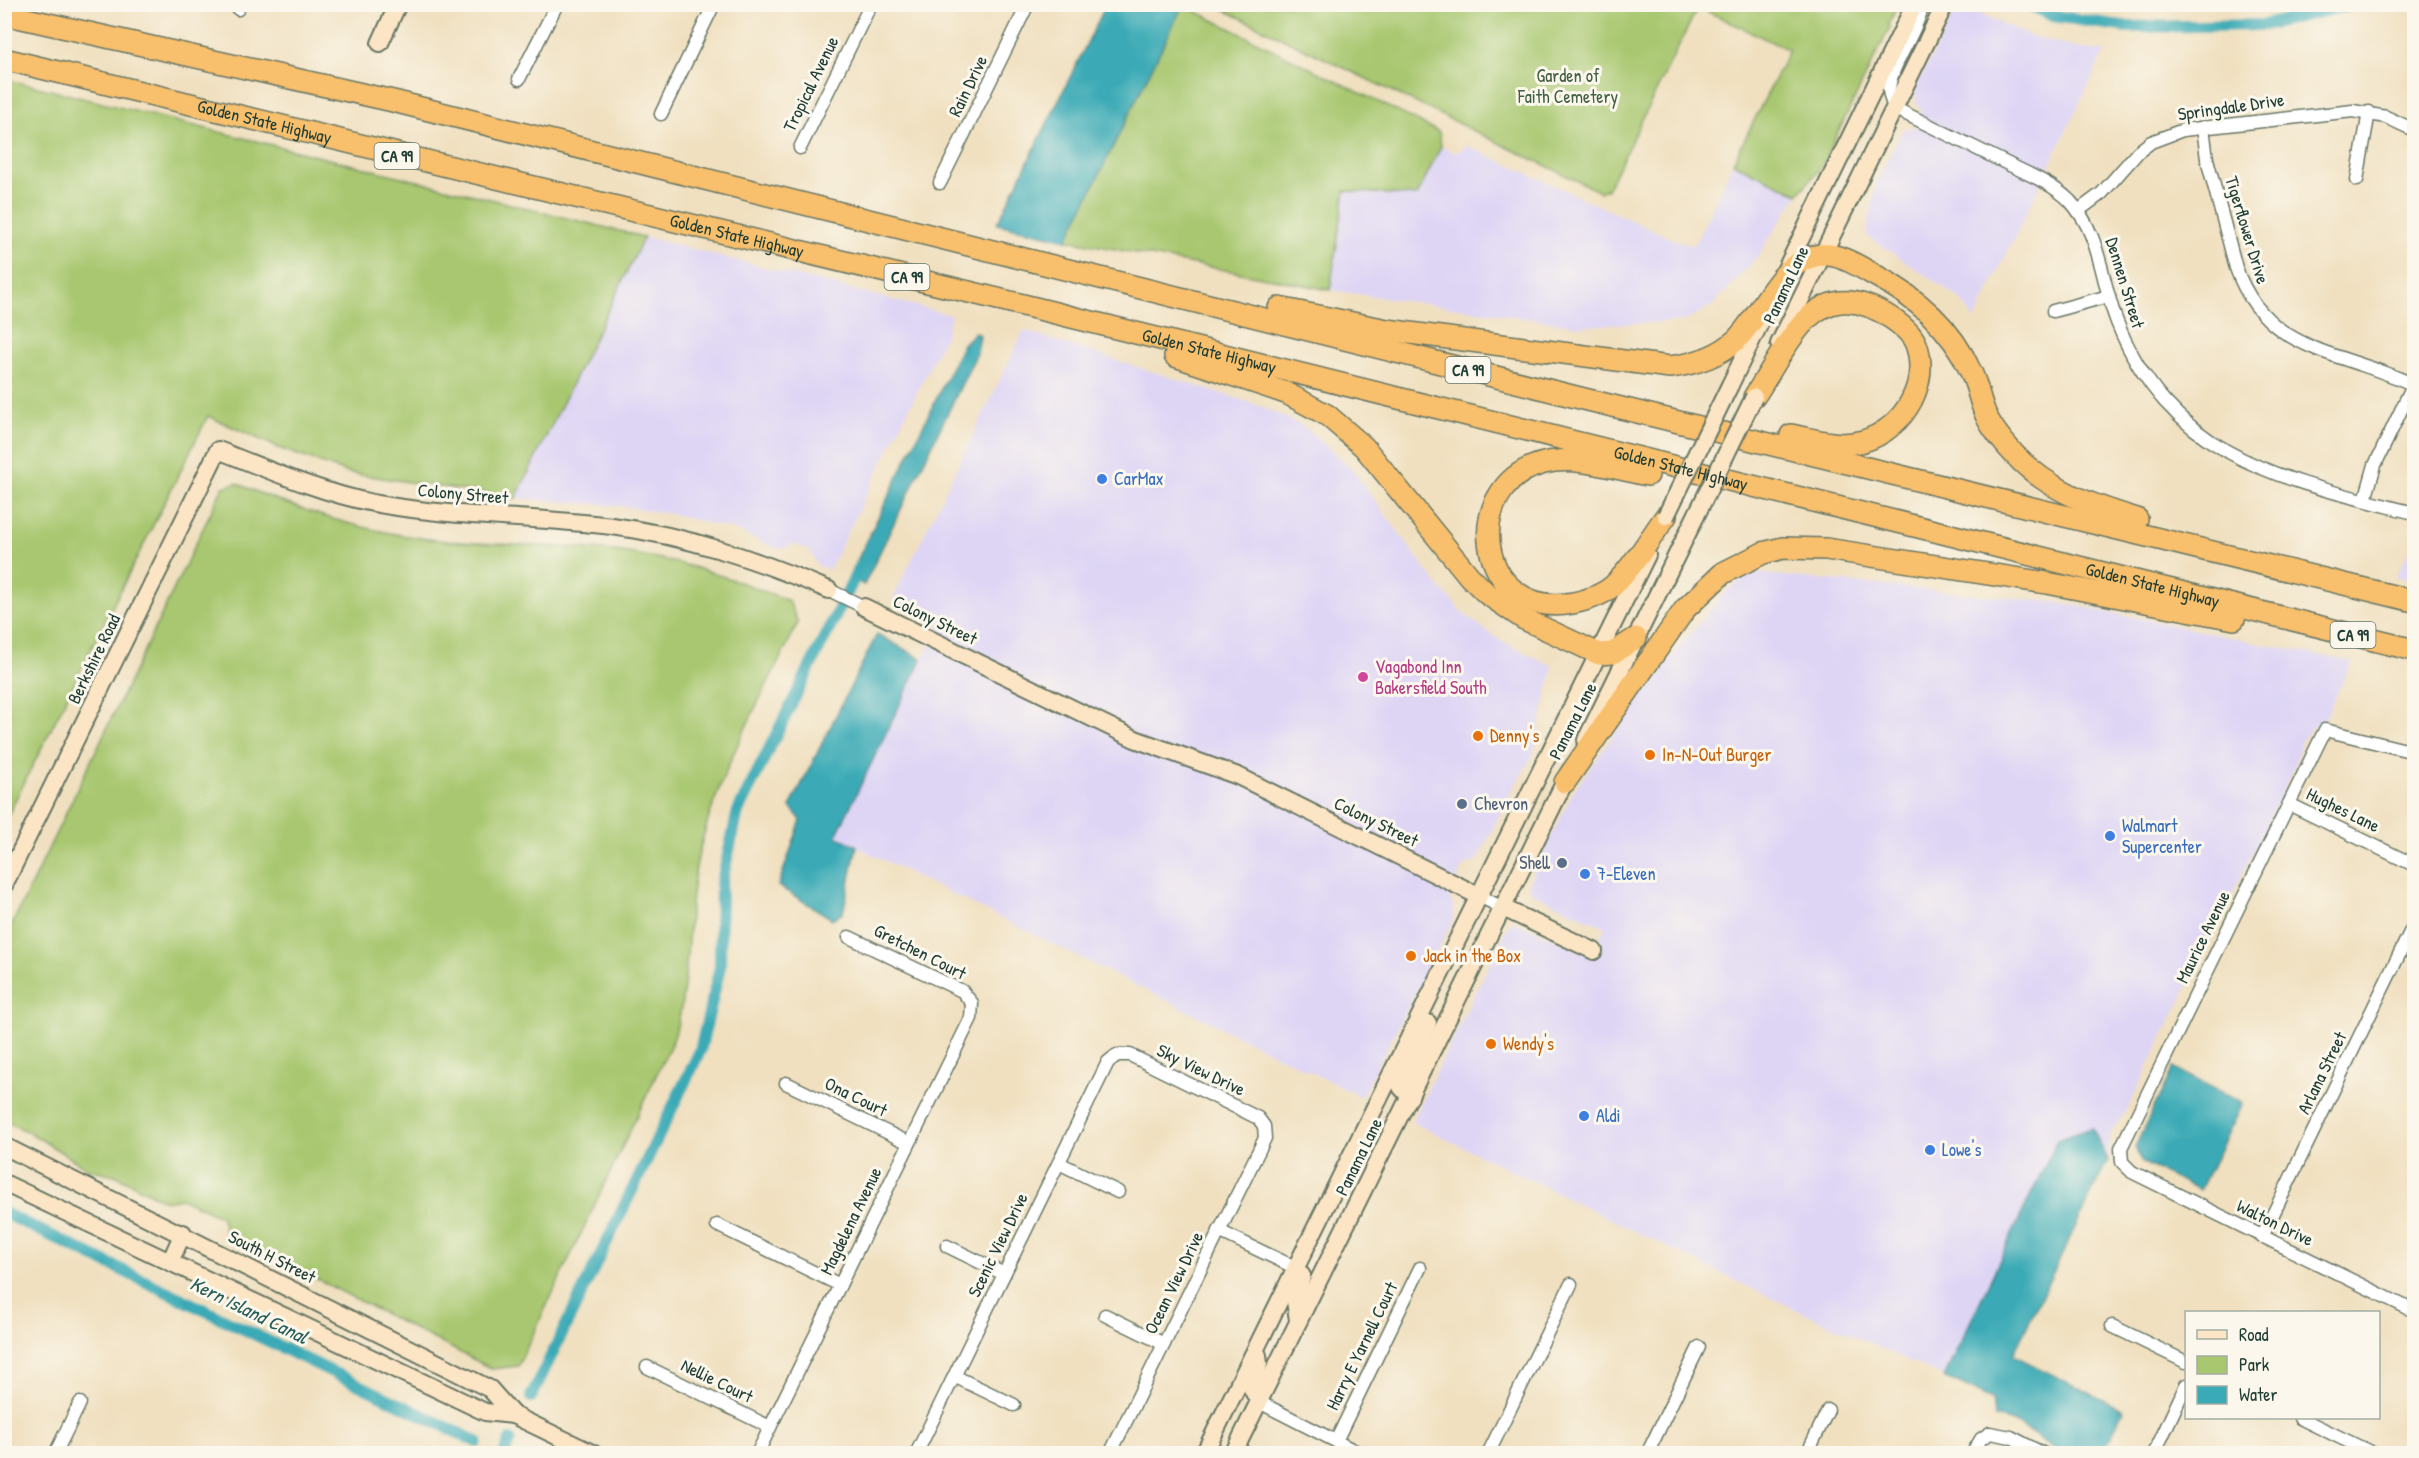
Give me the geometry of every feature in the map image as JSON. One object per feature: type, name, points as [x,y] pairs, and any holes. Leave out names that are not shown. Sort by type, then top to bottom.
[{"type":"highway","name":"CA 99","points":[[4,14],[393,101],[1584,399],[2415,601]]},
{"type":"highway","name":"Golden State Highway","points":[[4,59],[379,152],[1023,305],[2415,650]]},
{"type":"highway","points":[[1038,263],[1387,330],[1670,367],[1704,360],[1734,341],[1747,329],[1784,274],[1802,261],[1821,255],[1847,260],[1906,291],[1946,332],[1970,369],[1986,415],[1999,436],[2015,455],[2047,482],[2091,505],[2341,582]]},
{"type":"highway","points":[[1584,399],[1827,442],[1855,443],[1869,439],[1892,426],[1911,404],[1919,376],[1916,343],[1898,322],[1869,305],[1852,301],[1835,303],[1805,321],[1754,397]]},
{"type":"highway","points":[[1023,305],[1286,393],[1309,404],[1347,430],[1364,447],[1469,576],[1486,593],[1524,620],[1599,654],[1613,653],[1636,638]]},
{"type":"highway","points":[[1666,516],[1617,583],[1601,594],[1584,601],[1556,606],[1532,601],[1512,590],[1500,578],[1490,551],[1489,524],[1502,493],[1528,470],[1556,461],[1580,462],[1844,510]]},
{"type":"highway","points":[[1564,782],[1685,609],[1704,589],[1743,561],[1783,548],[1826,549],[2024,580],[2255,624],[2292,620]]},
{"type":"main road","points":[[380,43],[398,4]]},
{"type":"main road","name":"Panama Lane","points":[[1204,1454],[1599,654],[1916,4]]},
{"type":"main road","name":"Panama Lane","points":[[1233,1454],[1690,528],[1944,4]]},
{"type":"main road","name":"Colony Street","points":[[218,450],[295,480],[371,502],[434,513],[611,526],[659,533],[749,558],[829,590]]},
{"type":"main road","name":"Berkshire Road","points":[[4,885],[218,450]]},
{"type":"main road","name":"Colony Street","points":[[864,607],[1135,739],[1238,776],[1479,896]]},
{"type":"main road","name":"Colony Street","points":[[1503,908],[1594,951]]},
{"type":"main road","points":[[1410,1097],[1401,1087],[1402,1081],[1427,1027],[1431,993]]},
{"type":"main road","name":"South H Street","points":[[4,1146],[183,1233],[490,1389],[513,1415]]},
{"type":"main road","name":"South H Street","points":[[4,1183],[485,1412],[513,1415],[594,1454]]},
{"type":"main road","points":[[170,1262],[183,1233]]},
{"type":"main road","points":[[1296,1268],[1302,1276],[1295,1301],[1298,1321]]},
{"type":"main road","points":[[1258,1345],[1259,1364],[1252,1389],[1259,1402]]},
{"type":"street","points":[[519,80],[557,4]]},
{"type":"street","points":[[661,114],[714,4]]},
{"type":"street","name":"Tropical Avenue","points":[[800,148],[871,4]]},
{"type":"street","name":"Rain Drive","points":[[940,183],[1028,4]]},
{"type":"street","points":[[1894,108],[1889,92],[1891,80],[1920,20],[1923,4]]},
{"type":"street","name":"Dennen Street","points":[[1894,108],[2042,181],[2056,189],[2078,211],[2092,237],[2119,327],[2137,366],[2166,404],[2205,439],[2262,470],[2415,513]]},
{"type":"street","name":"Springdale Drive","points":[[2078,211],[2102,193],[2132,157],[2151,142],[2182,130],[2340,111],[2369,112],[2415,130]]},
{"type":"street","points":[[2357,180],[2369,112]]},
{"type":"street","name":"Tigerflower Drive","points":[[2204,127],[2207,159],[2236,268],[2242,285],[2262,316],[2289,338],[2306,346],[2383,370],[2414,384]]},
{"type":"street","points":[[2053,311],[2109,296]]},
{"type":"street","points":[[2366,500],[2375,465],[2414,384]]},
{"type":"street","name":"Colony Street","points":[[829,590],[864,607]]},
{"type":"street","name":"Maurice Avenue","points":[[2122,1162],[2121,1148],[2325,730],[2415,752]]},
{"type":"street","name":"Hughes Lane","points":[[2289,804],[2415,865]]},
{"type":"street","name":"Colony Street","points":[[1479,896],[1503,908]]},
{"type":"street","name":"Arlana Street","points":[[2262,1237],[2415,924]]},
{"type":"street","name":"Gretchen Court","points":[[849,937],[962,991],[972,1004]]},
{"type":"street","name":"Magdelena Avenue","points":[[757,1454],[971,1018],[972,1004]]},
{"type":"street","name":"Sky View Drive","points":[[1117,1055],[1130,1055],[1258,1118],[1264,1126]]},
{"type":"street","name":"Scenic View Drive","points":[[916,1454],[1108,1062],[1117,1055]]},
{"type":"street","name":"Ona Court","points":[[786,1083],[909,1143]]},
{"type":"street","name":"Ocean View Drive","points":[[1110,1454],[1265,1138],[1264,1126]]},
{"type":"street","name":"Walton Drive","points":[[2122,1162],[2132,1172],[2262,1237],[2413,1308]]},
{"type":"street","points":[[1059,1163],[1118,1192]]},
{"type":"street","points":[[717,1225],[840,1285]]},
{"type":"street","points":[[1219,1231],[1296,1268]]},
{"type":"street","points":[[947,1246],[1004,1274]]},
{"type":"street","name":"Harry E Yarnell Court","points":[[1336,1441],[1420,1268]]},
{"type":"street","points":[[1488,1454],[1571,1284]]},
{"type":"street","points":[[1105,1315],[1164,1344]]},
{"type":"street","points":[[2112,1326],[2185,1361]]},
{"type":"street","points":[[1647,1454],[1699,1347]]},
{"type":"street","name":"Nellie Court","points":[[647,1367],[770,1427]]},
{"type":"street","points":[[954,1376],[1014,1405]]},
{"type":"street","points":[[2154,1454],[2185,1389]]},
{"type":"street","points":[[1259,1402],[1361,1454]]},
{"type":"street","points":[[55,1454],[80,1403]]},
{"type":"street","points":[[1807,1454],[1828,1410]]},
{"type":"street","points":[[2302,1419],[2374,1454]]},
{"type":"street","points":[[1972,1454],[1981,1439],[1990,1433],[2010,1437],[2044,1454]]},
{"type":"shaded area","points":[[1959,5],[2033,37],[2081,49],[2105,51],[1974,321],[1962,300],[1866,235],[1877,181],[1903,129],[1918,128],[1922,109],[1916,103],[1915,88]]},
{"type":"shaded area","points":[[1441,146],[1455,153],[1467,146],[1672,239],[1694,246],[1733,163],[1798,194],[1758,256],[1713,305],[1685,321],[1581,326],[1330,290],[1345,190],[1416,196]]},
{"type":"shaded area","points":[[644,237],[951,315],[945,336],[829,570],[817,565],[811,551],[793,544],[778,549],[732,529],[676,515],[621,506],[516,498]]},
{"type":"shaded area","points":[[1024,331],[1260,406],[1303,426],[1350,467],[1439,587],[1465,615],[1501,641],[1553,666],[1533,756],[1513,788],[1478,859],[1474,863],[1464,864],[1449,900],[1454,905],[1454,919],[1361,1097],[835,836],[940,624],[892,600]]},
{"type":"shaded area","points":[[2414,540],[2414,581],[2396,577]]},
{"type":"shaded area","points":[[1752,573],[2063,603],[2352,662],[2324,721],[2314,725],[2301,741],[2294,768],[2128,1108],[2110,1134],[2108,1160],[2092,1128],[2057,1140],[1944,1377],[1765,1295],[1412,1122],[1508,926],[1513,921],[1592,955],[1605,927],[1534,894],[1529,888],[1529,882],[1573,792],[1659,672],[1726,591]]},
{"type":"green space","name":"Garden of Faith Cemetery","points":[[1898,4],[1889,23],[1890,27],[1820,169],[1798,194],[1733,163],[1789,50],[1698,7],[1608,188],[1600,192],[1214,5]]},
{"type":"green space","points":[[1183,5],[1439,132],[1441,146],[1417,196],[1345,191],[1330,290],[1067,240]]},
{"type":"green space","points":[[5,79],[644,237],[516,498],[349,473],[281,449],[208,416],[5,821]]},
{"type":"green space","points":[[236,483],[282,502],[378,531],[451,541],[614,551],[681,564],[746,584],[789,601],[798,623],[740,739],[705,830],[693,884],[686,972],[674,1038],[518,1366],[492,1369],[225,1232],[222,1217],[181,1198],[165,1201],[115,1175],[88,1169],[32,1134],[5,1121],[5,939],[223,487]]},
{"type":"water","points":[[1106,5],[1183,5],[1067,240],[997,224]]},
{"type":"water","points":[[975,332],[980,335],[977,353],[864,585],[849,577],[963,344]]},
{"type":"water","points":[[877,634],[922,659],[836,836],[857,846],[843,913],[832,919],[778,886],[801,820],[790,807]]},
{"type":"water","points":[[2173,1068],[2243,1103],[2200,1190],[2141,1162],[2135,1147]]},
{"type":"water","points":[[2092,1128],[2108,1160],[2013,1355],[2124,1410],[2103,1453],[2074,1454],[2055,1449],[2023,1427],[2005,1419],[1994,1418],[1992,1399],[1944,1377],[2057,1140]]},
{"type":"waterway","points":[[2027,4],[2053,16],[2127,27],[2264,25],[2356,4]]},
{"type":"waterway","points":[[531,1397],[700,1051],[720,967],[721,885],[738,811],[860,567]]},
{"type":"waterway","name":"Kern Island Canal","points":[[4,1213],[477,1442]]},
{"type":"waterway","points":[[504,1454],[510,1440]]},
{"type":"place","name":"CarMax","points":[[1102,479]]},
{"type":"place","name":"Vagabond Inn Bakersfield South","points":[[1363,677]]},
{"type":"place","name":"Denny's","points":[[1478,736]]},
{"type":"place","name":"In-N-Out Burger","points":[[1650,755]]},
{"type":"place","name":"Chevron","points":[[1462,804]]},
{"type":"place","name":"Walmart Supercenter","points":[[2110,836]]},
{"type":"place","name":"Shell","points":[[1562,863]]},
{"type":"place","name":"7-Eleven","points":[[1585,874]]},
{"type":"place","name":"Jack in the Box","points":[[1411,956]]},
{"type":"place","name":"Wendy's","points":[[1491,1044]]},
{"type":"place","name":"Aldi","points":[[1584,1116]]},
{"type":"place","name":"Lowe's","points":[[1930,1150]]}]
